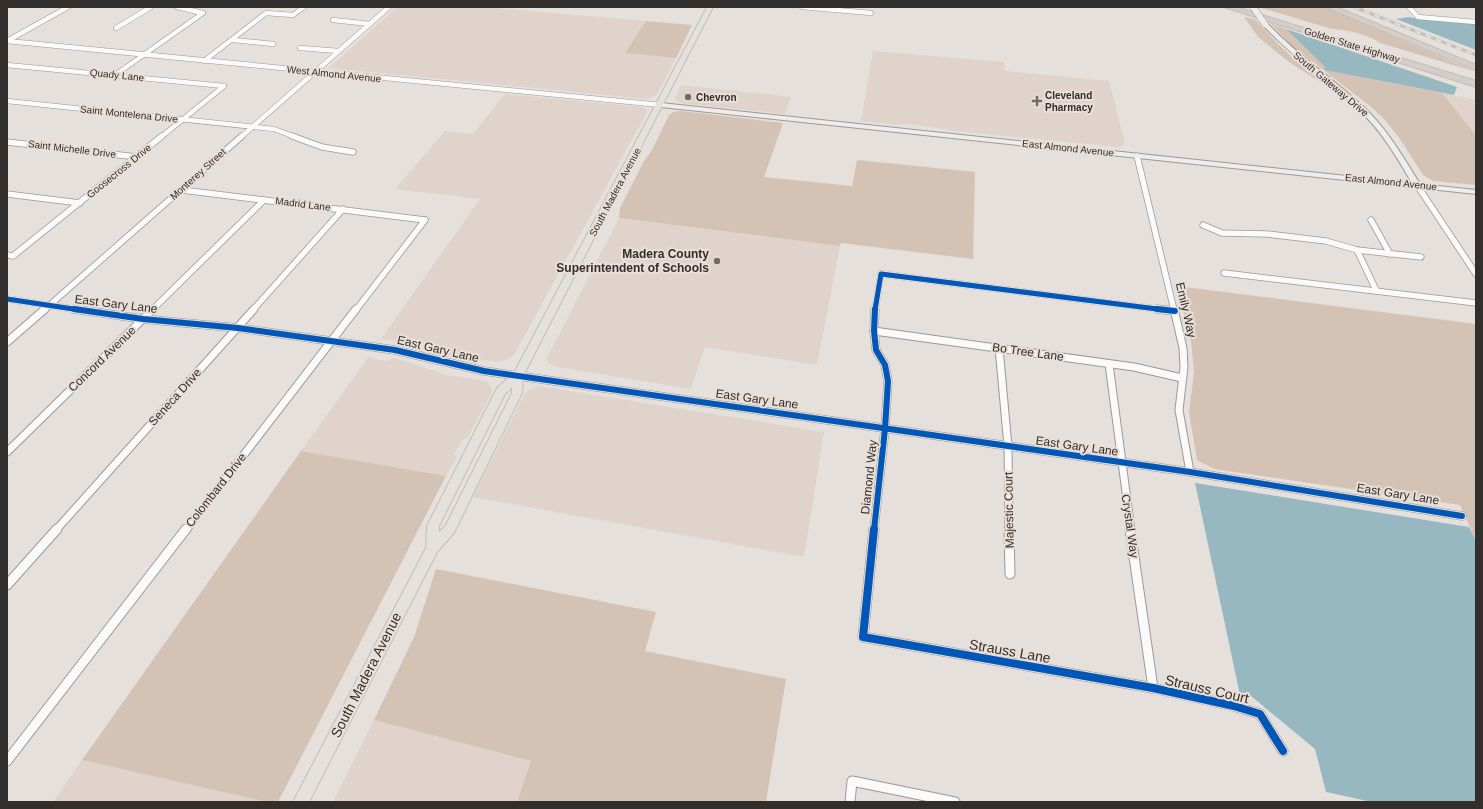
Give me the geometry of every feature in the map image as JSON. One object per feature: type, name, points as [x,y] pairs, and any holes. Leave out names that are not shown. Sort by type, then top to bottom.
[{"type":"highway","name":"Golden State Highway","points":[[1228,7],[1476,84]]},
{"type":"highway","name":"Golden State Highway","points":[[1248,7],[1476,76]]},
{"type":"highway","points":[[1330,7],[1476,68]]},
{"type":"highway","points":[[1339,41],[1476,90]]},
{"type":"main road","name":"South Madera Avenue","points":[[432,548],[433,526],[501,391],[518,376],[661,105],[710,7]]},
{"type":"main road","name":"South Gateway Drive","points":[[1253,7],[1265,24],[1293,52],[1364,110],[1376,122],[1417,185]]},
{"type":"main road","name":"East Almond Avenue","points":[[661,105],[1476,192]]},
{"type":"main road","name":"South Madera Avenue","points":[[301,802],[432,548],[450,528],[517,393],[518,376]]},
{"type":"street","points":[[7,41],[68,7]]},
{"type":"street","points":[[116,28],[151,7]]},
{"type":"street","points":[[115,74],[203,13],[177,7]]},
{"type":"street","points":[[204,61],[266,13],[293,15],[304,7]]},
{"type":"street","name":"Monterey Street","points":[[7,342],[389,7]]},
{"type":"street","points":[[802,7],[871,13]]},
{"type":"street","points":[[1410,7],[1418,17],[1476,22]]},
{"type":"street","points":[[333,20],[370,24]]},
{"type":"street","points":[[233,40],[273,44]]},
{"type":"street","name":"West Almond Avenue","points":[[7,41],[661,105]]},
{"type":"street","points":[[300,48],[339,51]]},
{"type":"street","name":"Quady Lane","points":[[8,64],[224,86]]},
{"type":"street","name":"Goosecross Drive","points":[[10,256],[80,203],[224,86]]},
{"type":"street","name":"Saint Montelena Drive","points":[[7,101],[283,131],[322,147],[353,152]]},
{"type":"street","name":"Saint Michelle Drive","points":[[7,142],[137,157]]},
{"type":"street","name":"Emily Way","points":[[1137,156],[1175,311],[1184,358],[1179,410],[1190,472]]},
{"type":"street","points":[[1417,185],[1476,274]]},
{"type":"street","name":"Madrid Lane","points":[[182,190],[425,220]]},
{"type":"street","points":[[7,194],[80,203]]},
{"type":"street","name":"Concord Avenue","points":[[7,452],[264,200]]},
{"type":"street","name":"Seneca Drive","points":[[7,584],[238,328],[343,209]]},
{"type":"street","name":"Colombard Drive","points":[[7,761],[425,220]]},
{"type":"street","points":[[1371,220],[1390,254]]},
{"type":"street","points":[[1203,225],[1222,233],[1248,235],[1267,234],[1326,241],[1357,250],[1421,257]]},
{"type":"street","points":[[1357,250],[1376,290]]},
{"type":"street","points":[[1224,273],[1476,303]]},
{"type":"street","name":"Diamond Way","points":[[862,637],[885,429],[888,381],[885,365],[876,350],[874,331],[875,301],[881,274],[1175,311]]},
{"type":"street","name":"East Gary Lane","points":[[7,299],[143,319],[238,328],[395,350],[463,367],[518,376],[1190,472],[1462,516]]},
{"type":"street","name":"Bo Tree Lane","points":[[874,331],[1134,367],[1182,378]]},
{"type":"street","name":"Majestic Court","points":[[1000,348],[1008,446],[1010,574]]},
{"type":"street","name":"Crystal Way","points":[[1109,364],[1121,463],[1153,688]]},
{"type":"street","name":"Strauss Lane","points":[[862,637],[1153,688]]},
{"type":"street","name":"Strauss Court","points":[[1153,688],[1234,706],[1260,714],[1283,751]]},
{"type":"street","points":[[850,802],[852,781],[955,802]]},
{"type":"shaded area","points":[[397,7],[484,7],[646,21],[625,53],[676,58],[656,96],[646,99],[329,68]]},
{"type":"shaded area","points":[[1258,7],[1325,7],[1476,72],[1380,43],[1351,31],[1332,29]]},
{"type":"shaded area","points":[[1244,17],[1255,19],[1281,47],[1325,85],[1289,62],[1258,37]]},
{"type":"shaded area","points":[[646,21],[692,25],[676,58],[625,53]]},
{"type":"shaded area","points":[[1270,23],[1286,29],[1325,67],[1324,70],[1442,93],[1476,135],[1476,185],[1433,181],[1423,175],[1400,139],[1385,120],[1370,106],[1291,45]]},
{"type":"shaded area","points":[[873,51],[1004,62],[1005,71],[1109,81],[1125,144],[1118,147],[955,131],[910,124],[897,125],[861,121]]},
{"type":"shaded area","points":[[681,85],[791,97],[785,114],[680,103],[675,99]]},
{"type":"shaded area","points":[[1442,93],[1476,100],[1476,135]]},
{"type":"shaded area","points":[[505,94],[642,107],[646,109],[647,112],[514,355],[506,360],[496,362],[454,354],[450,355],[425,347],[404,343],[402,341],[381,339],[480,199],[395,189],[445,131],[473,134]]},
{"type":"shaded area","points":[[681,111],[783,123],[764,177],[852,186],[857,160],[975,172],[973,259],[841,243],[840,246],[619,218],[620,208],[644,161],[652,150],[669,115],[673,112]]},
{"type":"shaded area","points":[[619,218],[840,246],[817,365],[705,347],[691,389],[557,367],[549,363],[547,358]]},
{"type":"shaded area","points":[[1177,286],[1476,324],[1476,541],[1460,505],[1214,469],[1197,460],[1189,412],[1194,373],[1191,342]]},
{"type":"shaded area","points":[[369,356],[372,359],[388,361],[393,358],[446,375],[480,380],[487,382],[492,388],[491,394],[468,437],[462,440],[454,454],[457,457],[446,476],[301,451]]},
{"type":"shaded area","points":[[538,386],[824,432],[804,557],[473,497],[525,393],[528,390]]},
{"type":"shaded area","points":[[301,451],[446,476],[278,802],[267,802],[82,760]]},
{"type":"shaded area","points":[[436,569],[656,612],[645,651],[786,679],[766,802],[517,802],[531,761],[374,720],[414,637]]},
{"type":"shaded area","points":[[374,720],[531,761],[517,802],[333,802]]},
{"type":"shaded area","points":[[82,760],[267,802],[53,802]]},
{"type":"water","points":[[1409,17],[1424,20],[1476,24],[1476,50],[1396,19]]},
{"type":"water","points":[[1286,29],[1457,87],[1454,95],[1324,70],[1325,67]]},
{"type":"water","points":[[1195,483],[1469,527],[1476,541],[1476,802],[1372,802],[1326,792],[1315,749],[1251,696],[1240,695]]},
{"type":"railway","points":[[1354,7],[1476,55]]},
{"type":"cycle path","points":[[1175,311],[881,274],[875,301],[874,331],[876,350],[885,365],[888,381],[885,429],[863,637],[1153,688],[1234,706],[1260,714],[1283,751]]},
{"type":"cycle path","points":[[7,299],[143,319],[238,328],[395,350],[484,371],[1190,472],[1462,516]]},
{"type":"place","name":"Chevron","points":[[688,97]]},
{"type":"place","name":"Cleveland Pharmacy","points":[[1037,101]]},
{"type":"place","name":"Madera County Superintendent of Schools","points":[[717,261]]}]
